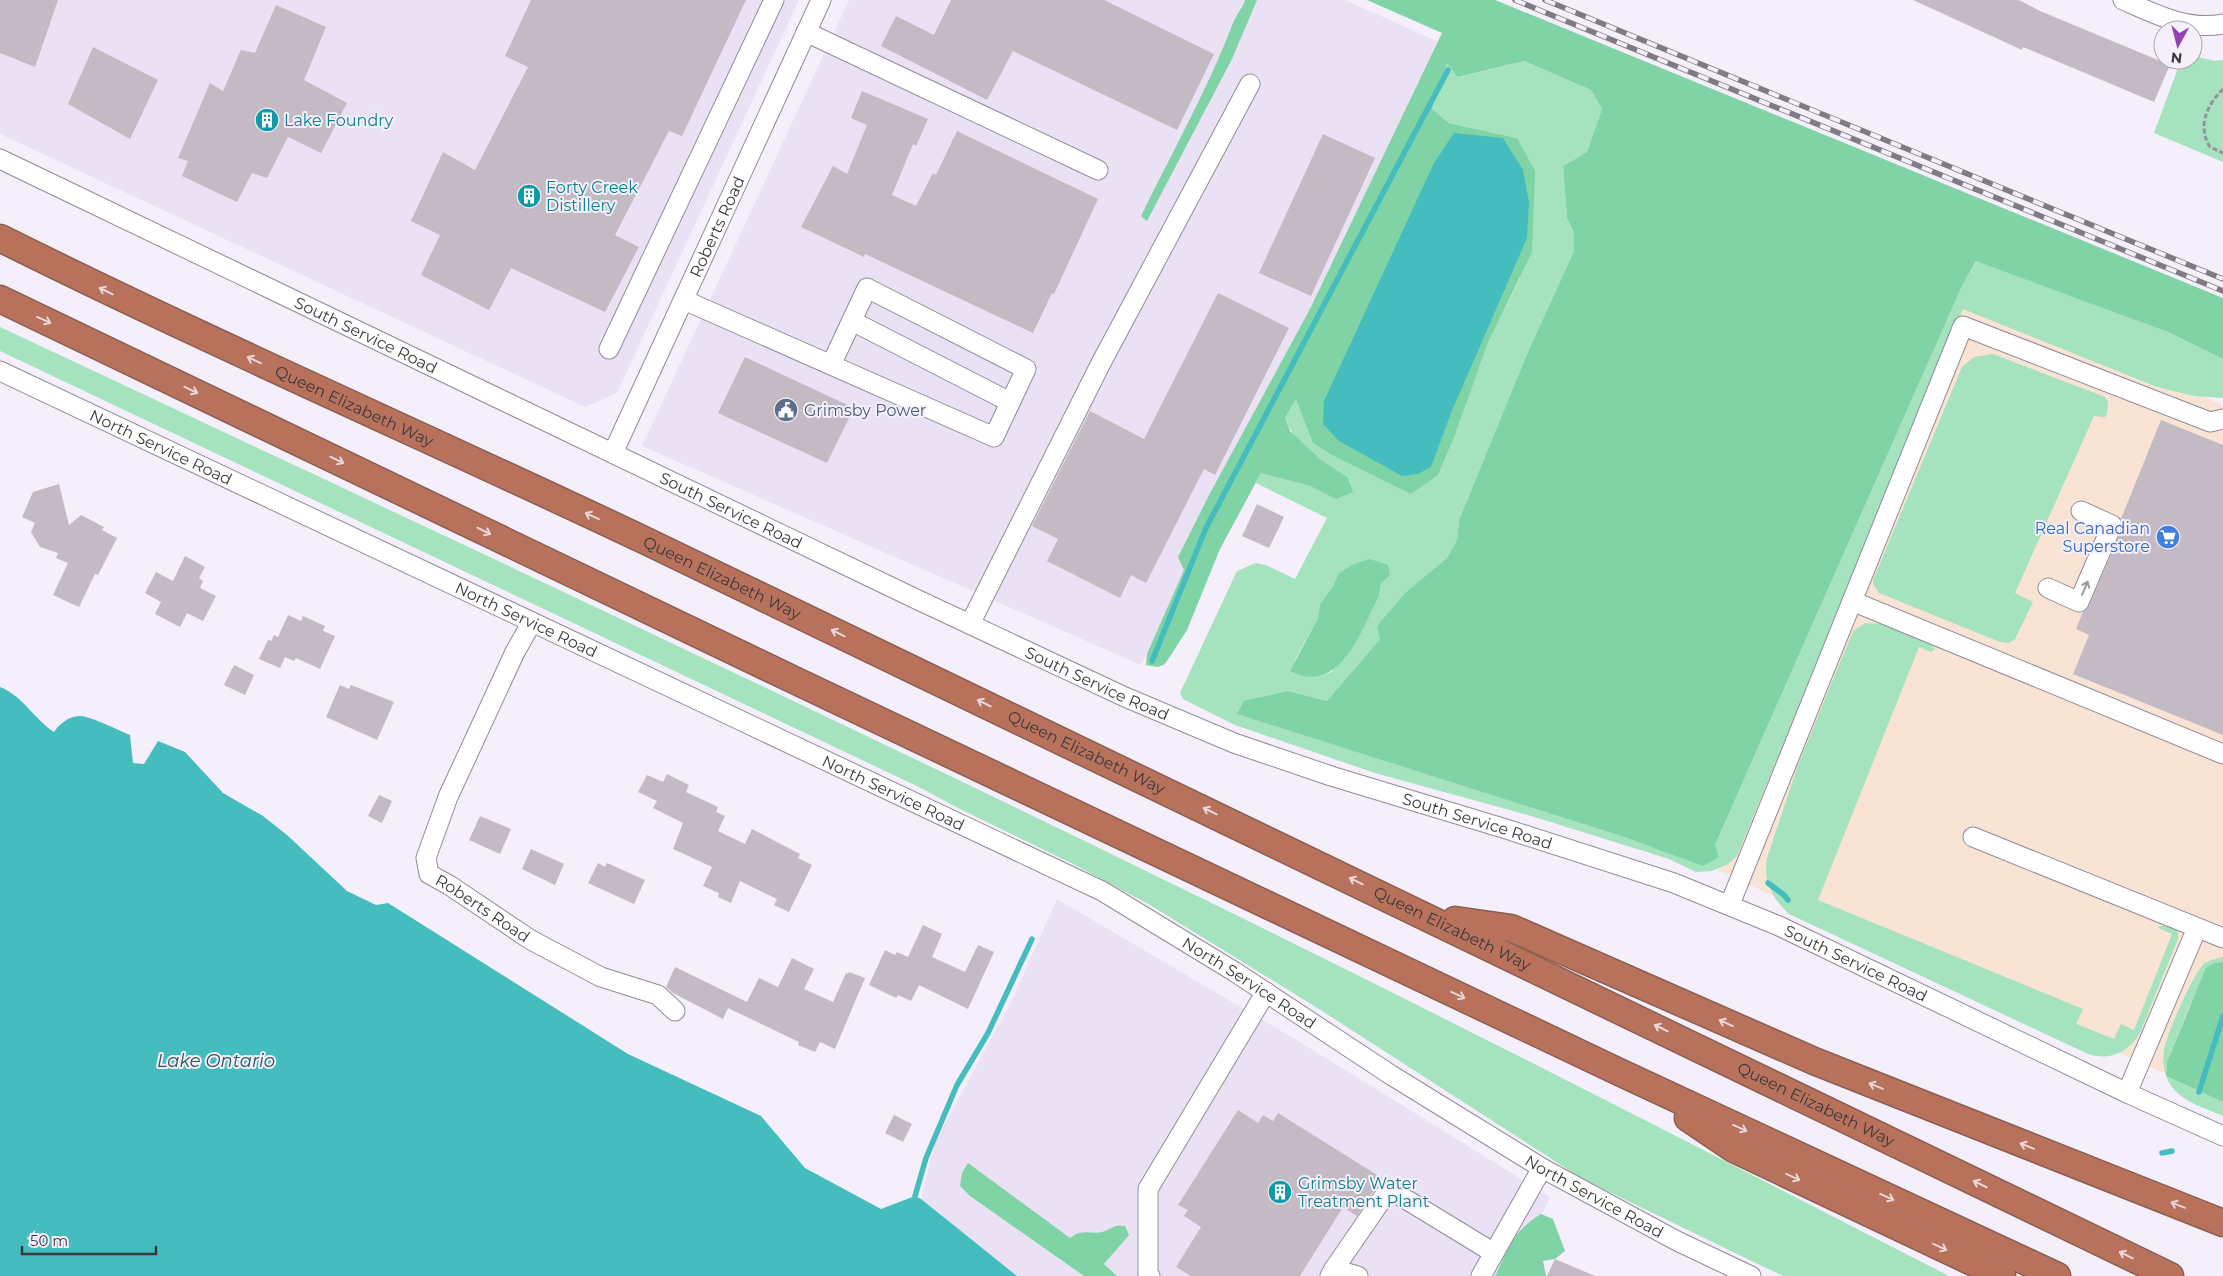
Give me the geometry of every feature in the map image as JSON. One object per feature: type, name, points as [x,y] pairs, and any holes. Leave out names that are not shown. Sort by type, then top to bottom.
[{"type":"highway","name":"Queen Elizabeth Way","points":[[0,238],[116,296],[645,541],[1432,917],[2170,1276]]},
{"type":"highway","points":[[0,299],[792,680],[1617,1071],[2057,1276]]},
{"type":"highway","points":[[1432,917],[1511,928],[1814,1061],[2223,1223]]},
{"type":"highway","points":[[1617,1071],[1734,1149],[2002,1276]]},
{"type":"street","points":[[609,349],[774,0]]},
{"type":"street","name":"Roberts Road","points":[[613,453],[821,0]]},
{"type":"street","points":[[2123,0],[2171,20],[2205,27],[2223,24]]},
{"type":"street","points":[[806,32],[1098,170]]},
{"type":"street","points":[[970,624],[1101,363],[1250,84]]},
{"type":"street","name":"South Service Road","points":[[0,159],[1125,697],[1234,743],[1340,779],[1604,859],[1730,904],[1780,926],[2127,1093],[2223,1136]]},
{"type":"street","points":[[684,300],[832,365],[994,436],[1026,369],[867,288],[832,365]]},
{"type":"street","points":[[852,321],[1010,402]]},
{"type":"street","points":[[1730,904],[1963,326],[2210,422],[2223,419]]},
{"type":"street","name":"North Service Road","points":[[0,371],[1102,892],[1266,992],[1391,1075],[1542,1168],[1677,1241],[1751,1276]]},
{"type":"street","points":[[2048,588],[2079,602],[2112,525],[2081,511]]},
{"type":"street","points":[[1852,601],[2223,754]]},
{"type":"street","name":"Roberts Road","points":[[532,622],[515,652],[448,797],[426,858],[429,874],[449,885],[531,940],[601,977],[658,995],[675,1011]]},
{"type":"street","points":[[1973,837],[2223,938]]},
{"type":"street","points":[[2127,1093],[2197,928]]},
{"type":"street","points":[[1150,1276],[1148,1275],[1148,1190],[1266,992]]},
{"type":"street","points":[[1481,1276],[1542,1168]]},
{"type":"street","points":[[1358,1276],[1332,1272],[1390,1188],[1494,1253]]},
{"type":"path","points":[[2223,89],[2209,105],[2204,118],[2204,130],[2210,147],[2223,153]]},
{"type":"shaded area","points":[[0,0],[799,0],[617,393],[585,407],[0,134]]},
{"type":"shaded area","points":[[849,0],[1345,0],[1470,56],[1141,665],[642,446]]},
{"type":"shaded area","points":[[1953,293],[2223,405],[2223,1100],[1717,870]]},
{"type":"shaded area","points":[[1057,899],[1300,1042],[1550,1197],[1511,1276],[1017,1276],[921,1199],[935,1142],[1009,1006]]},
{"type":"green space","points":[[1245,0],[1257,0],[1232,59],[1147,221],[1141,216],[1201,96],[1234,20]]},
{"type":"green space","points":[[1367,0],[1495,0],[2223,298],[2223,359],[2168,332],[1976,261],[1961,288],[1715,845],[1719,857],[1703,866],[1627,838],[1237,714],[1244,701],[1288,691],[1327,701],[1380,639],[1377,626],[1406,592],[1447,558],[1457,540],[1459,520],[1527,354],[1574,251],[1574,233],[1567,218],[1563,166],[1587,152],[1602,109],[1591,90],[1524,61],[1458,77],[1447,63],[1432,109],[1449,123],[1517,138],[1535,171],[1532,252],[1488,343],[1454,438],[1438,475],[1411,494],[1332,455],[1313,443],[1296,399],[1285,418],[1290,431],[1320,459],[1347,477],[1353,492],[1336,499],[1310,486],[1261,473],[1220,549],[1187,630],[1165,664],[1158,667],[1146,665],[1147,654],[1184,570],[1178,557],[1208,497],[1310,309],[1442,33]],"holes":[[[1454,406],[1431,466],[1402,476]]]},
{"type":"green space","points":[[2203,58],[2215,61],[2223,60],[2223,162],[2154,133],[2177,70],[2203,70]]},
{"type":"green space","points":[[1524,61],[1591,90],[1602,109],[1587,152],[1563,166],[1567,218],[1574,233],[1574,251],[1527,354],[1459,520],[1457,540],[1447,558],[1406,592],[1378,626],[1380,639],[1327,701],[1288,691],[1238,714],[1627,838],[1703,865],[1719,857],[1715,845],[1961,288],[1977,260],[2168,332],[2223,359],[2223,398],[2194,396],[2157,387],[1963,309],[1737,856],[1728,864],[1712,871],[1696,872],[1669,859],[1528,815],[1375,773],[1235,725],[1183,699],[1180,693],[1237,571],[1256,563],[1266,565],[1295,579],[1327,518],[1256,483],[1261,473],[1310,486],[1335,498],[1347,477],[1311,452],[1289,428],[1285,418],[1296,399],[1438,475],[1454,438],[1488,343],[1520,278],[1517,138],[1449,123],[1432,109],[1447,63],[1459,77]],"holes":[[[1338,574],[1390,575],[1381,584],[1379,596],[1362,631],[1331,672],[1320,676],[1298,674],[1295,660],[1318,618],[1320,604],[1333,586]]]},
{"type":"green space","points":[[0,327],[715,663],[1142,869],[1547,1070],[1949,1276],[1783,1276],[1737,1254],[1581,1178],[1319,1009],[1150,905],[921,788],[0,351]]},
{"type":"green space","points":[[1993,354],[2105,397],[2108,401],[2105,417],[2094,416],[2015,593],[2033,602],[2015,639],[2009,643],[2000,642],[1879,593],[1873,584],[1873,580],[1962,367],[1974,357]]},
{"type":"green space","points":[[1370,559],[1388,565],[1390,575],[1381,584],[1379,596],[1357,641],[1347,656],[1336,667],[1323,675],[1307,677],[1290,671],[1318,618],[1320,604],[1333,586],[1338,574],[1354,564]]},
{"type":"green space","points":[[1865,623],[1882,624],[1931,644],[1935,649],[1931,652],[1919,647],[1818,900],[2083,1009],[2076,1024],[2114,1039],[2121,1024],[2134,1030],[2172,934],[2158,928],[2159,926],[2174,926],[2178,932],[2178,939],[2139,1035],[2123,1051],[2103,1057],[2088,1054],[1789,914],[1770,889],[1766,874],[1767,858],[1798,765],[1853,631]]},
{"type":"green space","points":[[2223,957],[2223,962],[2214,963],[2189,1007],[2167,1062],[2166,1075],[2164,1069],[2164,1049],[2166,1041],[2188,990],[2200,968],[2205,963]]},
{"type":"green space","points":[[2223,962],[2223,1102],[2166,1076],[2167,1062],[2206,968],[2214,963]]},
{"type":"green space","points":[[2167,1076],[2223,1102],[2223,1116],[2182,1097],[2170,1084]]},
{"type":"green space","points":[[968,1163],[1070,1238],[1079,1233],[1101,1232],[1116,1226],[1125,1226],[1129,1235],[1104,1264],[1117,1276],[1084,1276],[970,1196],[960,1186],[962,1173]]},
{"type":"green space","points":[[1541,1214],[1553,1219],[1565,1251],[1555,1259],[1543,1261],[1546,1276],[1495,1276],[1517,1234]]},
{"type":"water","points":[[1454,133],[1503,138],[1523,170],[1529,203],[1527,238],[1454,406],[1431,467],[1418,474],[1402,476],[1339,441],[1323,424],[1324,401],[1434,163]]},
{"type":"water","name":"Lake Ontario","points":[[0,687],[15,696],[54,732],[65,721],[81,716],[130,735],[133,763],[144,764],[158,741],[185,752],[223,793],[263,816],[287,835],[347,891],[376,905],[388,903],[628,1054],[761,1116],[805,1168],[881,1209],[915,1196],[921,1199],[1017,1276],[0,1276]]},
{"type":"building","points":[[0,0],[58,0],[35,67],[0,53]]},
{"type":"building","points":[[531,0],[746,0],[682,136],[669,131],[615,235],[639,247],[605,312],[511,268],[489,310],[421,275],[440,235],[411,221],[443,152],[475,170],[528,67],[505,56]]},
{"type":"building","points":[[951,0],[1104,0],[1214,54],[1177,130],[1013,51],[987,100],[881,46],[896,16],[934,35]]},
{"type":"building","points":[[1913,0],[2019,0],[2040,11],[2153,58],[2153,70],[2168,70],[2154,102],[2023,47],[2022,50]]},
{"type":"building","name":"Lake Foundry","points":[[276,5],[326,27],[304,80],[347,103],[321,153],[288,137],[267,178],[252,173],[237,202],[182,176],[188,161],[178,158],[210,83],[223,91],[241,50],[255,53]]},
{"type":"building","points":[[93,47],[158,80],[130,139],[68,104]]},
{"type":"building","points":[[862,91],[928,119],[916,146],[913,144],[892,195],[916,206],[933,173],[936,175],[957,131],[1098,199],[1054,294],[1052,293],[1033,333],[865,254],[864,257],[801,227],[833,166],[847,174],[867,125],[851,118]]},
{"type":"building","points":[[1323,134],[1375,158],[1311,296],[1259,273]]},
{"type":"building","points":[[1218,293],[1289,328],[1215,475],[1204,469],[1146,583],[1131,575],[1120,598],[1047,561],[1058,539],[1032,526],[1090,411],[1144,439]]},
{"type":"building","name":"Grimsby Power","points":[[745,357],[854,408],[827,463],[718,413]]},
{"type":"building","name":"Real Canadian Superstore","points":[[2161,420],[2223,445],[2223,735],[2073,674],[2089,635],[2076,629],[2083,612],[2089,606],[2122,529],[2121,519]]},
{"type":"building","points":[[59,484],[69,525],[81,515],[104,527],[102,530],[117,538],[98,575],[95,574],[79,607],[53,595],[68,563],[56,558],[58,553],[40,547],[31,532],[35,523],[22,517],[33,492]]},
{"type":"building","points":[[1257,504],[1284,517],[1269,548],[1242,536]]},
{"type":"building","points":[[185,556],[205,567],[199,578],[203,581],[200,588],[216,596],[203,621],[187,613],[180,627],[155,614],[161,602],[145,593],[156,572],[173,581]]},
{"type":"building","points":[[288,615],[301,621],[303,616],[325,626],[323,631],[335,636],[320,669],[296,658],[294,661],[285,657],[280,668],[259,659],[268,640],[271,641],[274,635],[278,637]]},
{"type":"building","points":[[234,665],[254,675],[245,695],[224,685]]},
{"type":"building","points":[[340,685],[349,689],[351,685],[394,702],[377,740],[326,717]]},
{"type":"building","points":[[667,774],[689,785],[686,792],[718,807],[716,812],[725,816],[718,831],[745,844],[752,829],[800,854],[798,858],[812,865],[789,912],[774,905],[777,899],[740,881],[731,903],[718,897],[719,893],[703,886],[712,867],[673,849],[683,823],[653,808],[657,801],[638,792],[647,775],[663,782]]},
{"type":"building","points":[[379,795],[392,801],[382,823],[368,816]]},
{"type":"building","points":[[480,816],[511,829],[500,854],[469,840]]},
{"type":"building","points":[[531,849],[564,864],[555,885],[522,869]]},
{"type":"building","points":[[598,863],[605,867],[607,863],[645,880],[634,904],[588,883]]},
{"type":"building","points":[[923,925],[942,934],[932,957],[965,972],[978,945],[994,952],[968,1009],[919,985],[911,1001],[898,995],[896,998],[869,985],[885,950],[895,955],[897,952],[908,957]]},
{"type":"building","points":[[792,958],[814,969],[804,989],[833,1002],[846,973],[848,974],[849,972],[865,978],[835,1049],[820,1042],[815,1052],[798,1045],[799,1042],[728,1008],[723,1019],[673,993],[666,987],[675,967],[747,1002],[759,978],[778,987]]},
{"type":"building","name":"Grimsby Water Treatment Plant","points":[[1238,1110],[1258,1123],[1263,1115],[1273,1121],[1278,1113],[1382,1178],[1357,1216],[1343,1207],[1300,1276],[1191,1276],[1176,1267],[1201,1227],[1184,1216],[1188,1210],[1178,1205]]},
{"type":"building","points":[[894,1115],[912,1124],[903,1142],[885,1133]]},
{"type":"building","points":[[1555,1259],[1595,1276],[1547,1276]]},
{"type":"waterway","points":[[1152,661],[1206,528],[1448,70]]},
{"type":"waterway","points":[[1768,883],[1788,900]]},
{"type":"waterway","points":[[915,1196],[926,1158],[957,1085],[988,1033],[1032,939]]},
{"type":"waterway","points":[[2199,1092],[2223,1016]]},
{"type":"waterway","points":[[2162,1153],[2172,1151]]},
{"type":"railway","points":[[1515,0],[2223,291]]},
{"type":"railway","points":[[1545,0],[2223,279]]},
{"type":"place","name":"Lake Foundry","points":[[267,120]]},
{"type":"place","name":"Forty Creek Distillery","points":[[529,196]]},
{"type":"place","name":"Grimsby Power","points":[[786,410]]},
{"type":"place","name":"Real Canadian Superstore","points":[[2168,537]]},
{"type":"place","name":"Grimsby Water Treatment Plant","points":[[1280,1192]]}]
